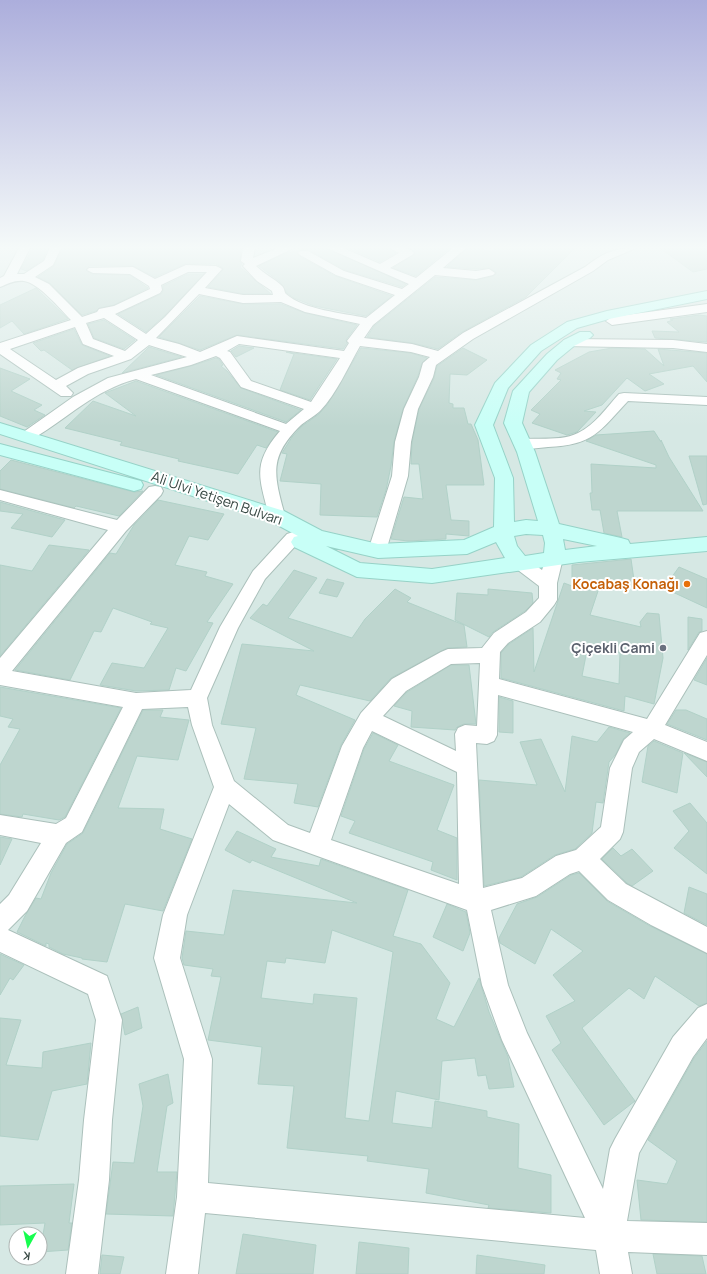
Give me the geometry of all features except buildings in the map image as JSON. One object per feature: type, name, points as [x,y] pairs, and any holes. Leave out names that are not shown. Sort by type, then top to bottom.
[{"type":"main road","points":[[520,563],[508,548],[503,531],[505,516],[504,478],[484,425],[501,386],[536,348],[572,325],[607,315],[645,307]]},
{"type":"main road","points":[[554,558],[555,543],[522,444],[513,423],[521,391],[552,357],[569,343],[612,322],[648,312],[678,307]]},
{"type":"main road","name":"Ali Ulvi Yetişen Bulvarı","points":[[0,428],[277,516],[316,537],[377,551],[467,547],[503,531],[526,527],[550,529],[642,549]]},
{"type":"main road","points":[[0,449],[155,491],[259,522],[357,570],[432,576],[554,558],[707,544]]},
{"type":"street","points":[[65,307],[79,321],[88,341],[126,356]]},
{"type":"street","points":[[78,400],[0,348],[23,338],[117,307]]},
{"type":"street","points":[[56,386],[83,371],[126,356],[147,340],[180,307]]},
{"type":"street","points":[[306,307],[368,322]]},
{"type":"street","points":[[277,516],[271,487],[269,461],[276,447],[297,422],[315,408],[332,382],[354,341],[372,317],[385,307]]},
{"type":"street","points":[[377,551],[400,476],[403,442],[411,409],[426,377],[430,363],[468,336],[520,307]]},
{"type":"street","points":[[612,322],[707,308]]},
{"type":"street","points":[[103,312],[147,340],[174,347],[199,357]]},
{"type":"street","points":[[27,436],[78,400],[113,381],[199,357],[216,351],[238,340],[347,355]]},
{"type":"street","points":[[354,341],[412,348],[438,356]]},
{"type":"street","points":[[569,343],[626,345],[673,344],[706,349]]},
{"type":"street","points":[[216,351],[224,355],[246,384],[315,408]]},
{"type":"street","points":[[103,364],[290,430]]},
{"type":"street","points":[[522,444],[574,439],[585,435],[624,397],[707,402]]},
{"type":"street","points":[[0,672],[120,527],[155,491]]},
{"type":"street","points":[[0,495],[120,527]]},
{"type":"street","points":[[293,538],[259,575],[229,627],[198,698],[202,724],[225,787],[281,833],[477,902],[528,888],[564,864],[583,859],[612,832],[621,768],[632,746],[652,729],[707,638]]},
{"type":"street","points":[[554,558],[548,582],[548,600],[533,617],[500,638],[490,650],[487,735],[466,734],[471,889],[477,902],[495,985],[516,1040],[609,1236],[616,1274]]},
{"type":"street","points":[[520,563],[548,582]]},
{"type":"street","points":[[317,846],[353,746],[368,719],[399,685],[448,657],[490,655]]},
{"type":"street","points":[[0,677],[136,702],[198,698]]},
{"type":"street","points":[[489,684],[652,729],[707,752]]},
{"type":"street","points":[[0,921],[18,903],[58,835],[74,825],[136,702]]},
{"type":"street","points":[[368,719],[468,767]]},
{"type":"street","points":[[182,1274],[192,1197],[198,1059],[167,958],[174,915],[225,787]]},
{"type":"street","points":[[0,825],[58,835]]},
{"type":"street","points":[[583,859],[617,892],[707,940]]},
{"type":"street","points":[[0,939],[98,985],[109,1020],[98,1120],[94,1180],[82,1274]]},
{"type":"street","points":[[609,1236],[625,1149],[683,1047],[707,1018]]},
{"type":"street","points":[[192,1197],[609,1236],[707,1239]]},
{"type":"shaded area","points":[[0,307],[707,307],[707,1274],[0,1274]]},
{"type":"place","name":"Kocabaş Konağı","points":[[687,584]]},
{"type":"place","name":"Çiçekli Cami","points":[[663,648]]}]
